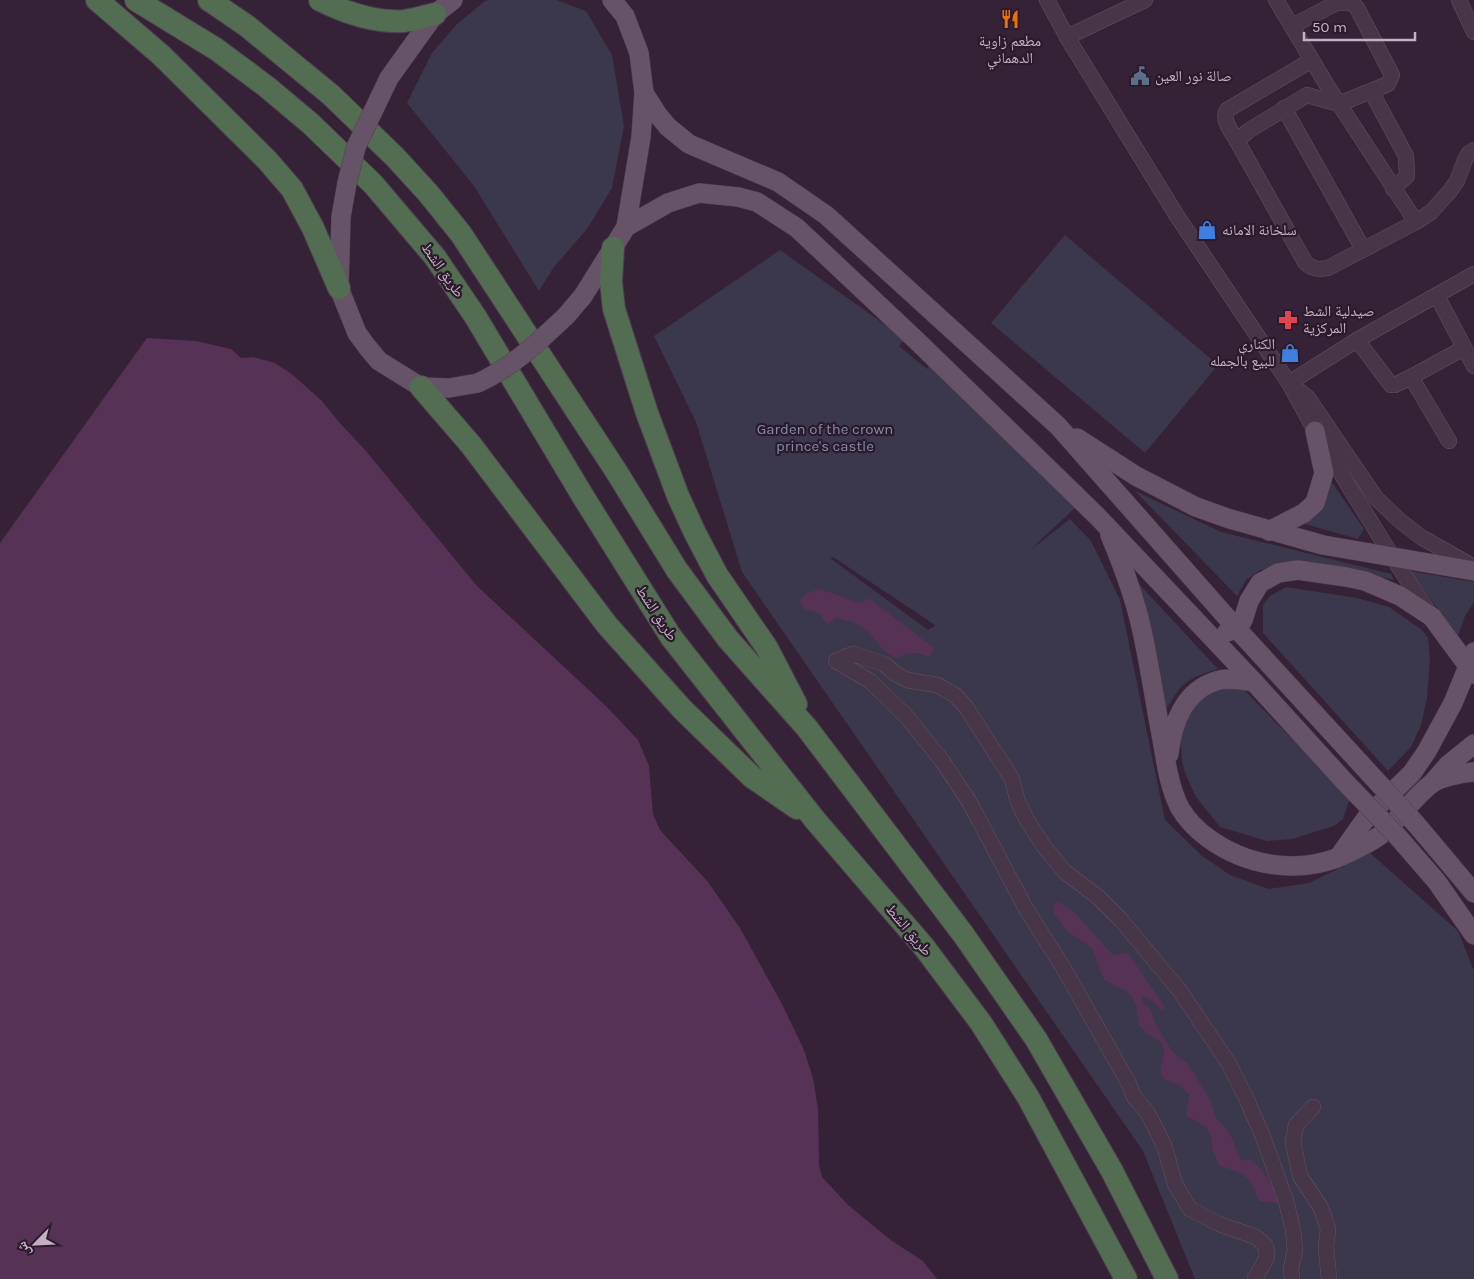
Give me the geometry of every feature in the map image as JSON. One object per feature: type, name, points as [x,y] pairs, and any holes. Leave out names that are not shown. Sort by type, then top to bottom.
[{"type":"highway","points":[[97,0],[161,55],[267,160],[292,189],[313,228],[339,288]]},
{"type":"highway","name":"طريق الشط","points":[[136,0],[216,49],[267,86],[311,124],[373,184],[418,235],[475,316],[584,498],[672,637],[816,820],[924,947],[981,1023],[1028,1097],[1126,1279]]},
{"type":"highway","points":[[208,0],[247,26],[331,95],[395,157],[428,193],[461,234],[616,471],[678,570],[728,639],[807,728],[963,934],[1036,1039],[1112,1171],[1167,1279]]},
{"type":"highway","points":[[320,0],[338,9],[370,19],[404,21],[435,14]]},
{"type":"highway","points":[[613,248],[611,282],[614,309],[647,413],[678,496],[717,575],[767,648],[807,728]]},
{"type":"highway","points":[[421,387],[471,445],[607,624],[682,709],[752,777],[816,820]]},
{"type":"main road","points":[[453,0],[435,14],[389,78],[356,147],[342,216],[339,288],[357,333],[379,361],[421,387],[449,388],[478,384],[499,374],[526,354],[566,316],[583,296],[626,226],[641,137],[644,93],[638,53],[622,8],[612,0]]},
{"type":"main road","points":[[644,93],[668,127],[689,144],[778,182],[826,215],[1058,426],[1237,629],[1416,824],[1474,893]]},
{"type":"main road","points":[[626,226],[668,203],[699,193],[738,197],[757,202],[797,228],[917,341],[1107,526],[1399,838],[1437,882],[1474,935]]},
{"type":"main road","points":[[1058,426],[1136,476],[1196,507],[1269,531],[1323,545],[1474,571]]},
{"type":"main road","points":[[1269,531],[1304,513],[1314,503],[1324,473],[1315,431]]},
{"type":"main road","points":[[1107,526],[1128,580],[1142,630],[1168,770],[1181,808],[1189,820],[1204,834],[1233,853],[1260,863],[1274,865],[1304,864],[1338,858],[1382,834],[1448,765],[1474,744]]},
{"type":"main road","points":[[1202,627],[1208,630],[1223,632],[1237,629],[1243,620],[1251,596],[1260,583],[1273,575],[1288,570],[1328,574],[1365,581],[1400,596],[1432,617],[1472,664],[1441,726],[1417,766],[1367,817],[1338,858]]},
{"type":"main road","points":[[1168,770],[1170,742],[1176,718],[1191,696],[1202,687],[1216,680],[1233,679],[1254,682]]},
{"type":"main road","points":[[1432,783],[1462,773],[1474,772]]},
{"type":"street","points":[[1047,0],[1067,37],[1177,216],[1289,383],[1315,431],[1393,558],[1432,617]]},
{"type":"street","points":[[1067,37],[1145,0]]},
{"type":"street","points":[[1276,0],[1339,104],[1416,222]]},
{"type":"street","points":[[1459,0],[1474,32]]},
{"type":"street","points":[[1237,141],[1248,131],[1307,95],[1339,104],[1388,84],[1392,75],[1357,8],[1352,2],[1337,3],[1292,26]]},
{"type":"street","points":[[1312,60],[1227,110],[1225,119],[1309,266],[1320,269],[1328,268],[1416,222],[1431,212],[1457,181],[1465,160],[1469,153],[1474,150]]},
{"type":"street","points":[[1371,91],[1406,156],[1407,176],[1393,189]]},
{"type":"street","points":[[1284,108],[1363,250]]},
{"type":"street","points":[[1289,383],[1357,340],[1474,274]]},
{"type":"street","points":[[1437,296],[1474,366]]},
{"type":"street","points":[[1357,340],[1391,385],[1411,377],[1464,348]]},
{"type":"street","points":[[1411,377],[1449,440]]},
{"type":"street","points":[[1289,383],[1308,398],[1376,498],[1399,520],[1421,537],[1474,566]]},
{"type":"street","points":[[1255,1279],[1267,1257],[1266,1246],[1256,1237],[1219,1224],[1190,1209],[1175,1184],[1165,1148],[1147,1112],[1134,1097],[1128,1082],[1064,969],[1025,907],[970,803],[948,770],[901,711],[870,681],[836,661],[853,654],[884,664],[907,680],[937,685],[955,695],[966,707],[1012,779],[1018,802],[1045,848],[1065,872],[1098,897],[1121,920],[1180,991],[1228,1064],[1263,1136],[1286,1200],[1293,1230],[1295,1250],[1291,1269],[1292,1279]]},
{"type":"street","points":[[1313,1107],[1296,1125],[1293,1142],[1300,1176],[1321,1208],[1328,1229],[1326,1247],[1329,1279]]},
{"type":"green space","points":[[557,0],[586,11],[612,55],[624,126],[612,188],[587,229],[554,267],[539,291],[474,186],[407,103],[432,53],[457,24],[485,1]]},
{"type":"green space","points":[[1065,235],[1218,365],[1145,453],[991,323]]},
{"type":"green space","name":"Garden of the crown prince's castle","points":[[780,250],[905,339],[899,346],[927,369],[932,361],[1077,506],[1029,551],[1070,519],[1091,541],[1120,600],[1165,820],[1201,855],[1230,875],[1269,889],[1309,883],[1370,853],[1458,931],[1474,971],[1474,1279],[1195,1279],[1143,1151],[742,572],[696,422],[654,336]],"holes":[[[833,557],[935,625],[928,630],[830,558]]]},
{"type":"green space","points":[[1328,477],[1364,529],[1358,539],[1301,523]]},
{"type":"green space","points":[[1135,491],[1221,532],[1391,574],[1394,580],[1362,573],[1280,565],[1260,570],[1246,580],[1237,596]]},
{"type":"green space","points":[[1410,571],[1474,582],[1474,602],[1465,616],[1458,636]]},
{"type":"green space","points":[[1138,583],[1218,669],[1191,679],[1185,684],[1175,695],[1164,714]]},
{"type":"green space","points":[[1286,587],[1357,598],[1389,607],[1422,630],[1428,638],[1430,659],[1427,698],[1421,725],[1411,747],[1388,771],[1263,633],[1263,605],[1270,596]]},
{"type":"green space","points":[[1223,688],[1242,688],[1350,798],[1343,819],[1334,826],[1292,839],[1267,841],[1220,827],[1196,797],[1185,773],[1180,734],[1196,698]]},
{"type":"shaded area","points":[[147,338],[196,341],[231,349],[241,358],[253,357],[275,363],[293,375],[322,401],[366,451],[477,586],[606,706],[638,740],[649,766],[653,814],[660,830],[708,882],[740,928],[783,1006],[804,1050],[813,1078],[818,1109],[819,1165],[822,1177],[848,1205],[892,1241],[923,1261],[937,1279],[0,1279],[0,543]]},
{"type":"shaded area","points":[[820,589],[860,603],[869,598],[934,648],[929,658],[912,653],[896,658],[890,655],[861,626],[836,617],[828,625],[818,613],[805,609],[800,600],[805,594]]},
{"type":"shaded area","points":[[1055,902],[1069,908],[1114,955],[1128,953],[1165,1007],[1163,1011],[1144,996],[1142,998],[1144,1005],[1151,1009],[1155,1023],[1172,1051],[1188,1064],[1211,1102],[1217,1120],[1230,1134],[1242,1161],[1250,1159],[1261,1169],[1272,1184],[1281,1204],[1259,1201],[1252,1185],[1245,1176],[1220,1166],[1215,1157],[1211,1138],[1205,1127],[1187,1117],[1186,1111],[1189,1094],[1178,1084],[1166,1080],[1161,1074],[1164,1052],[1161,1042],[1145,1032],[1139,1025],[1136,1006],[1127,991],[1104,980],[1092,948],[1067,931],[1053,912]]},
{"type":"place","name":"مطعم زاوية الدهماني","points":[[1010,19]]},
{"type":"place","name":"صالة نور العين","points":[[1140,76]]},
{"type":"place","name":"سلخانة الامانه","points":[[1207,230]]},
{"type":"place","name":"صيدلية الشط المركزية","points":[[1288,320]]},
{"type":"place","name":"الكناري للبيع بالجمله","points":[[1290,353]]}]
